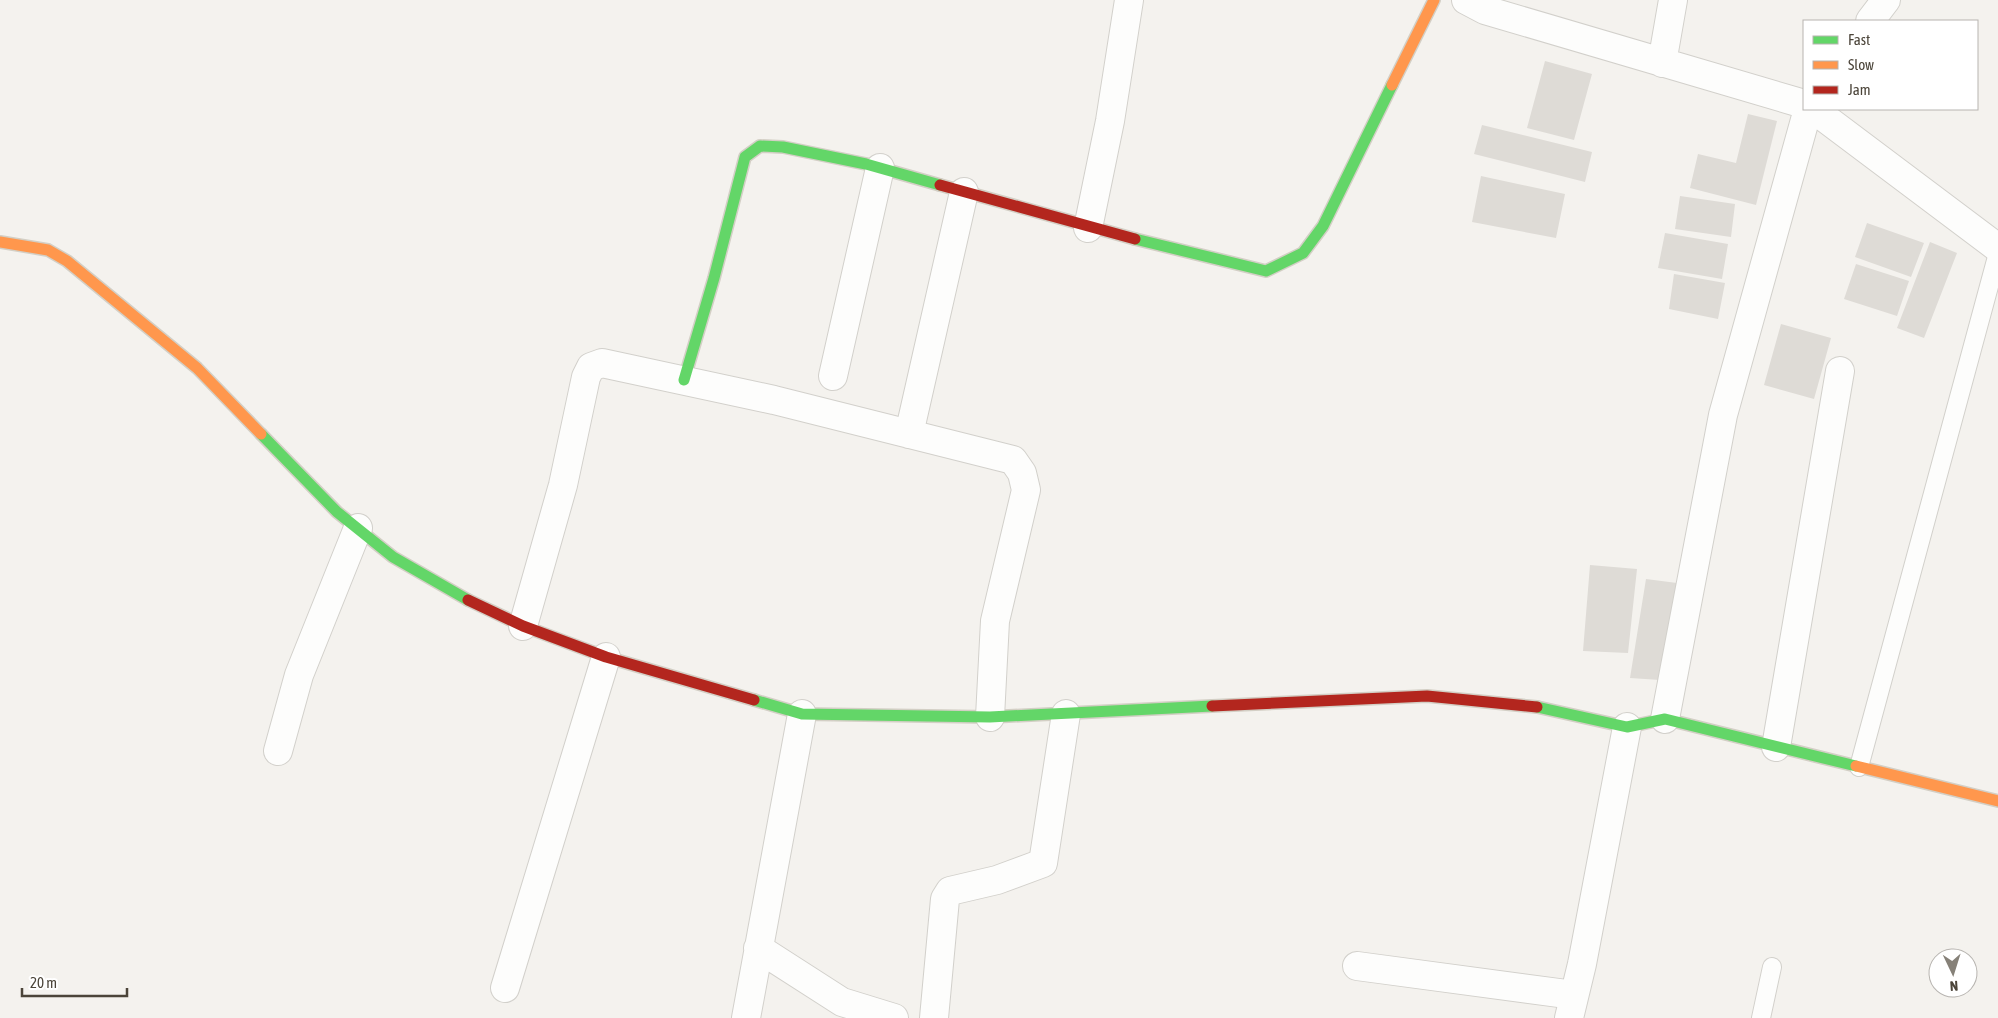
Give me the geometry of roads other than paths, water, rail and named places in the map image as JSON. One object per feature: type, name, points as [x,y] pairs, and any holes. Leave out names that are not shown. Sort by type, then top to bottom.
[{"type":"street","points":[[1088,228],[1110,121],[1129,0]]},
{"type":"street","points":[[684,380],[714,278],[745,157],[760,146],[783,147],[880,168],[1088,228],[1266,271],[1303,252],[1323,226],[1434,0]]},
{"type":"street","points":[[1466,0],[1485,10],[1525,11],[1662,64],[1803,104]]},
{"type":"street","points":[[1662,64],[1673,0]]},
{"type":"street","points":[[1871,20],[1886,0]]},
{"type":"street","points":[[1665,719],[1724,415],[1808,110]]},
{"type":"street","points":[[1814,110],[1998,248]]},
{"type":"street","points":[[832,376],[880,168]]},
{"type":"street","points":[[909,434],[964,192]]},
{"type":"street","points":[[0,242],[48,250],[67,261],[197,368],[254,424],[337,512],[393,557],[461,596],[524,626],[606,657],[802,714],[990,717],[1427,696],[1536,707],[1627,727],[1665,719],[1998,801]]},
{"type":"street","points":[[524,626],[563,485],[586,377],[592,367],[602,363],[774,400],[1013,460],[1022,473],[1026,490],[995,621],[990,717]]},
{"type":"street","points":[[1776,747],[1840,372]]},
{"type":"street","points":[[278,751],[298,674],[358,528]]},
{"type":"street","points":[[505,988],[606,657]]},
{"type":"street","points":[[746,1018],[802,714]]},
{"type":"street","points":[[934,1018],[945,899],[950,892],[997,880],[1043,864],[1066,714]]},
{"type":"street","points":[[1357,966],[1572,1006],[1627,727]]},
{"type":"street","points":[[758,948],[842,1002],[894,1018]]},
{"type":"lane","points":[[1859,767],[1998,253]]},
{"type":"lane","points":[[1761,1018],[1772,967]]}]
